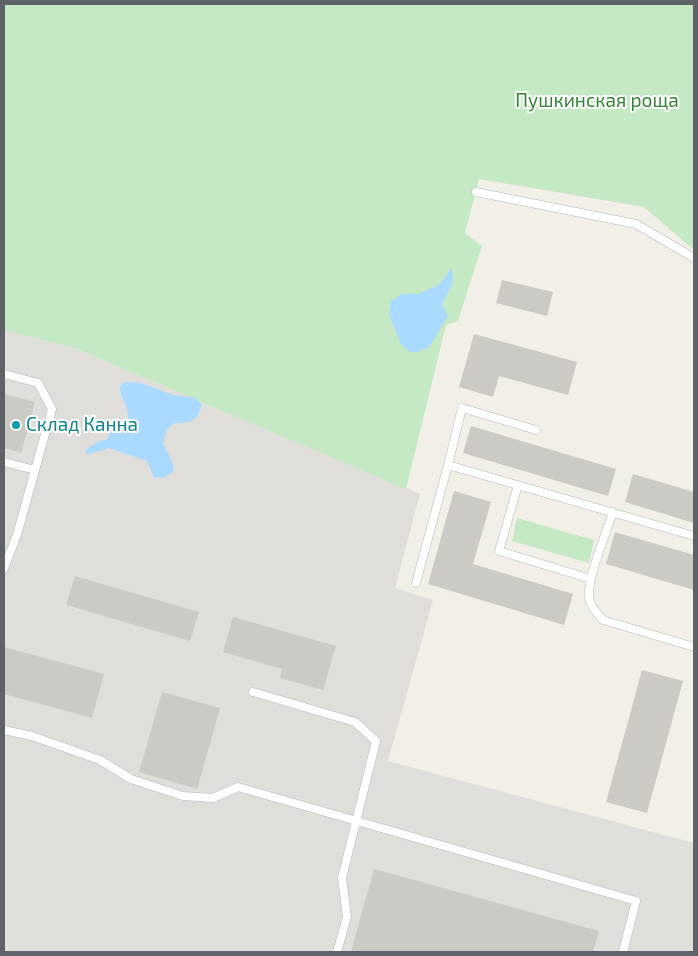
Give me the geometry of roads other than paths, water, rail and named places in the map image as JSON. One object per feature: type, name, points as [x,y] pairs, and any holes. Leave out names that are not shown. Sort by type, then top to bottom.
[{"type":"lane","points":[[476,192],[636,224],[694,258]]},
{"type":"lane","points":[[4,374],[38,383],[52,409],[17,535],[4,568]]},
{"type":"lane","points":[[416,583],[462,408],[536,430]]},
{"type":"lane","points":[[4,462],[35,470]]},
{"type":"lane","points":[[448,465],[694,536]]},
{"type":"lane","points":[[518,485],[499,552],[591,579]]},
{"type":"lane","points":[[613,512],[591,579],[589,597],[593,609],[603,620],[694,647]]},
{"type":"lane","points":[[253,692],[355,722],[376,741],[342,878],[347,918],[337,952]]},
{"type":"lane","points":[[4,730],[32,736],[100,760],[131,779],[183,796],[213,798],[238,787],[636,901],[623,952]]},
{"type":"water","points":[[451,269],[453,279],[451,287],[442,305],[448,316],[429,347],[417,352],[410,352],[401,344],[389,314],[391,301],[402,294],[418,294],[439,285]]},
{"type":"water","points":[[125,382],[141,383],[173,395],[195,398],[202,404],[193,420],[175,423],[167,429],[163,443],[174,466],[173,472],[164,478],[154,477],[147,461],[109,448],[86,455],[87,448],[107,439],[114,428],[128,421],[128,411],[120,391],[120,386]]},
{"type":"place","name":"Склад Канна","points":[[16,425]]},
{"type":"park label","name":"Пушкинская роща","points":[[597,101]]}]
